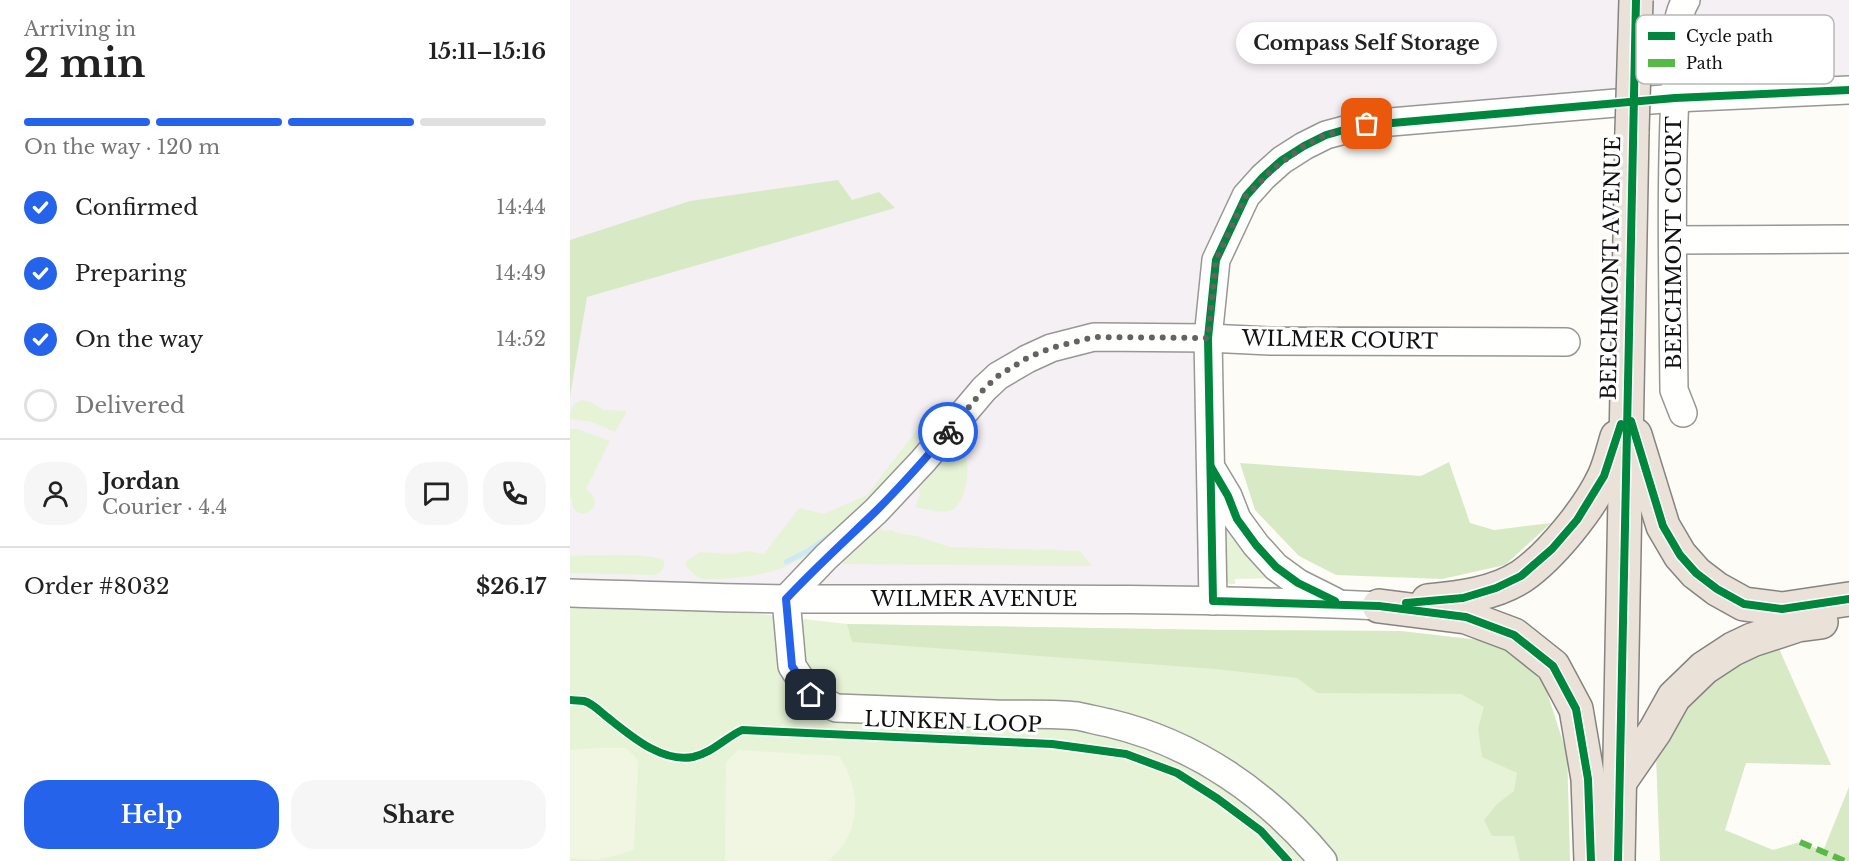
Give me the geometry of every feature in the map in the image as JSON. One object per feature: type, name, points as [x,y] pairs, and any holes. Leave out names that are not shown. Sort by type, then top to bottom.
[{"type":"highway","name":"BEECHMONT AVENUE","points":[[1618,861],[1636,0]]},
{"type":"highway","points":[[1627,407],[1663,526],[1680,555],[1696,573],[1717,589],[1744,604],[1782,609],[1849,599]]},
{"type":"highway","points":[[1379,606],[1463,598],[1496,588],[1521,576],[1552,549],[1577,520],[1604,476],[1627,407]]},
{"type":"highway","points":[[1379,606],[1466,617],[1514,635],[1553,666],[1576,708],[1588,779],[1591,861]]},
{"type":"highway","points":[[1619,783],[1655,732],[1674,697],[1704,668],[1752,640],[1798,626],[1849,618]]},
{"type":"street","name":"BEECHMONT COURT","points":[[1680,15],[1686,0]]},
{"type":"street","name":"BEECHMONT COURT","points":[[1676,84],[1673,240],[1674,390],[1683,413]]},
{"type":"street","points":[[1213,602],[1208,338],[1216,260],[1246,196],[1270,171],[1304,146],[1326,135],[1367,124],[1675,98],[1849,90]]},
{"type":"street","points":[[1673,240],[1849,239]]},
{"type":"street","name":"WILMER COURT","points":[[786,599],[826,557],[876,511],[923,461],[984,389],[998,376],[1027,358],[1051,348],[1094,337],[1270,341],[1566,342]]},
{"type":"street","points":[[1211,467],[1228,496],[1237,519],[1276,567],[1298,583],[1341,604]]},
{"type":"street","name":"WILMER AVENUE","points":[[570,593],[786,599],[914,598],[1379,606]]},
{"type":"street","points":[[786,599],[792,666],[811,695],[836,708],[1078,716],[1126,727],[1196,755],[1238,781],[1268,804],[1304,838],[1323,861]]},
{"type":"shaded area","points":[[570,0],[1849,0],[1849,90],[1367,124],[1282,160],[1216,260],[1213,601],[570,589]]},
{"type":"green space","points":[[838,180],[852,200],[879,192],[895,208],[587,297],[570,396],[570,240],[690,201]]},
{"type":"green space","points":[[582,400],[591,402],[604,410],[627,411],[615,432],[592,422],[570,419],[572,407]]},
{"type":"green space","points":[[570,429],[577,429],[610,441],[586,489],[593,496],[595,502],[593,508],[583,513],[573,508],[570,497]]},
{"type":"green space","points":[[916,431],[920,436],[905,466],[835,531],[808,550],[782,562],[784,565],[808,553],[838,532],[822,547],[803,559],[776,570],[732,578],[702,579],[686,566],[686,561],[700,552],[731,554],[746,551],[764,554],[799,508],[824,514],[867,495]]},
{"type":"green space","points":[[963,451],[967,465],[966,484],[964,493],[955,508],[940,512],[915,507],[920,495],[919,489],[945,456],[953,456]]},
{"type":"green space","points":[[1449,462],[1470,523],[1494,530],[1551,523],[1505,565],[1442,579],[1336,575],[1299,556],[1255,510],[1240,463],[1421,476]]},
{"type":"green space","points":[[1226,521],[1282,578],[1235,579],[1235,584],[1227,582]]},
{"type":"green space","points":[[876,525],[884,531],[893,530],[896,533],[917,536],[950,547],[1080,551],[1092,566],[843,564],[842,557]]},
{"type":"green space","points":[[570,556],[647,556],[658,558],[664,563],[660,573],[656,575],[570,573]]},
{"type":"green space","points":[[570,604],[759,614],[847,624],[1400,631],[1479,640],[1567,754],[1570,861],[570,861]]},
{"type":"green space","points":[[847,624],[1400,631],[1479,640],[1513,653],[1544,683],[1567,754],[1570,861],[1520,861],[1514,836],[1492,836],[1484,820],[1497,804],[1514,791],[1517,773],[1482,757],[1478,728],[1484,707],[1461,694],[1317,693],[1297,678],[1215,669],[852,642]]},
{"type":"green space","points":[[1772,633],[1831,765],[1746,763],[1725,830],[1773,850],[1800,842],[1823,851],[1849,787],[1849,861],[1660,861],[1655,731],[1674,697]]},
{"type":"green space","points":[[626,748],[638,760],[634,849],[603,858],[570,858],[570,750]]},
{"type":"green space","points":[[738,750],[839,756],[853,787],[854,820],[845,842],[829,861],[727,861],[725,859],[726,762]]},
{"type":"waterway","points":[[786,562],[808,551],[829,536]]},
{"type":"marked path","points":[[1800,842],[1845,861]]},
{"type":"cycle path","points":[[1618,861],[1636,0]]},
{"type":"cycle path","points":[[1591,861],[1588,779],[1576,709],[1553,666],[1514,635],[1466,617],[1379,606],[1213,601],[1208,338],[1216,260],[1246,196],[1263,177],[1282,160],[1304,146],[1326,135],[1358,126],[1675,98],[1849,90]]},
{"type":"cycle path","points":[[1631,421],[1663,526],[1680,555],[1696,573],[1717,589],[1744,604],[1782,609],[1849,599]]},
{"type":"cycle path","points":[[1406,603],[1463,598],[1496,588],[1521,576],[1552,549],[1577,520],[1604,476],[1621,424]]},
{"type":"cycle path","points":[[1211,467],[1228,496],[1237,519],[1276,567],[1298,583],[1335,601]]},
{"type":"cycle path","name":"LUNKEN LOOP","points":[[570,700],[590,704],[647,746],[669,756],[681,758],[700,755],[742,730],[1052,744],[1126,754],[1177,773],[1218,799],[1261,831],[1288,861]]},
{"type":"way so far","points":[[948,432],[998,376],[1027,358],[1051,348],[1094,337],[1208,338],[1216,260],[1246,196],[1282,160],[1304,146],[1326,135],[1367,124]]},
{"type":"place","name":"Compass Self Storage","points":[[1367,124]]},
{"type":"route","points":[[811,695],[792,666],[786,599],[826,557],[876,511],[948,432]]}]
